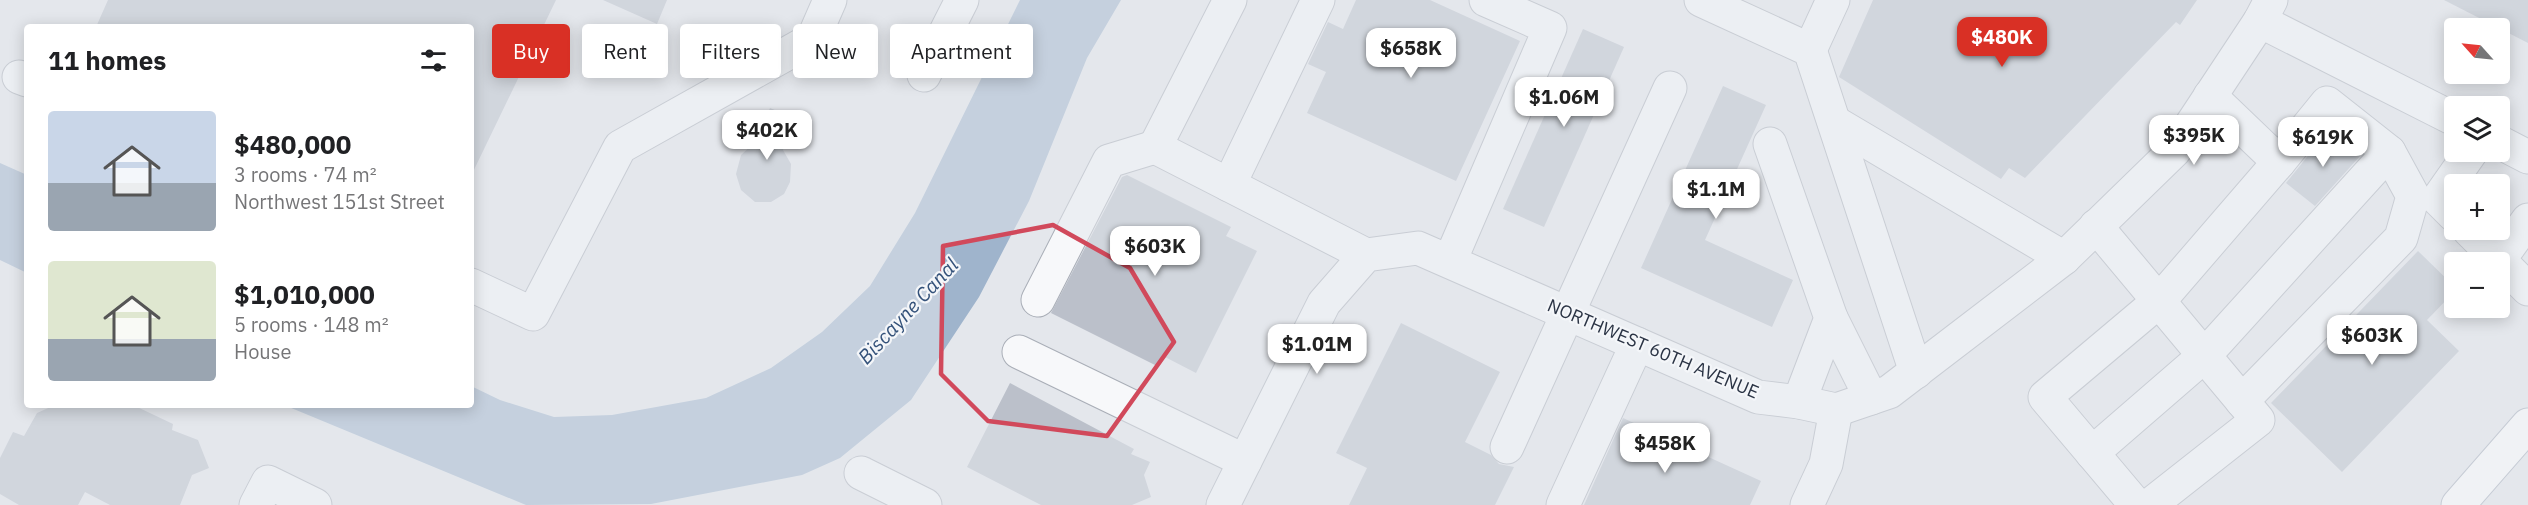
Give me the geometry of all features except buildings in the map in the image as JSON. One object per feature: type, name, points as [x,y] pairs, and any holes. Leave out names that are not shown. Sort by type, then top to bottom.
[{"type":"main road","points":[[2458,505],[2528,425]]},
{"type":"street","points":[[474,286],[533,314],[620,147],[813,39],[830,0]]},
{"type":"street","points":[[950,24],[962,0]]},
{"type":"street","points":[[1155,147],[1230,0]]},
{"type":"street","points":[[1229,185],[1318,0]]},
{"type":"street","points":[[1450,261],[1550,28],[1486,0]]},
{"type":"street","points":[[1701,0],[1810,50]]},
{"type":"street","points":[[1833,0],[1810,50],[1916,372]]},
{"type":"street","points":[[1807,505],[1826,464],[1836,410],[1889,392],[2064,258],[2174,151],[2265,10],[2444,113]]},
{"type":"street","points":[[1507,447],[1670,88]]},
{"type":"street","points":[[2210,96],[2279,162]]},
{"type":"street","points":[[2136,505],[2045,397],[2159,302],[2327,103],[2389,152],[2413,195],[2401,238],[2242,401]]},
{"type":"street","points":[[1834,122],[2064,258]]},
{"type":"street","points":[[1770,144],[1831,318],[1871,398]]},
{"type":"street","points":[[1038,300],[1109,161],[1155,147],[1366,255],[1324,303],[1223,505]]},
{"type":"street","points":[[2510,148],[2528,157]]},
{"type":"street","points":[[2092,453],[2204,356],[2389,152]]},
{"type":"street","points":[[2444,190],[2438,199],[2444,205]]},
{"type":"street","points":[[2505,252],[2528,220]]},
{"type":"street","points":[[2096,226],[2258,420],[2150,505]]},
{"type":"street","points":[[2479,240],[2491,252]]},
{"type":"street","name":"NORTHWEST 60TH AVENUE","points":[[1366,255],[1418,248],[1758,397],[1799,402],[1836,410]]},
{"type":"street","points":[[2510,271],[2528,289]]},
{"type":"street","points":[[1799,402],[1831,318]]},
{"type":"street","points":[[1563,505],[1637,344]]},
{"type":"street","points":[[1019,352],[1245,461]]},
{"type":"street","points":[[861,473],[925,505]]},
{"type":"street","points":[[256,505],[268,482],[315,505]]},
{"type":"highlighted area","points":[[1053,225],[1130,268],[1174,342],[1107,436],[988,421],[941,374],[943,246]]},
{"type":"water","name":"Biscayne Canal","points":[[1020,0],[1121,0],[1087,58],[1029,201],[979,297],[911,400],[840,458],[802,475],[651,504],[526,505],[291,408],[474,408],[474,387],[500,400],[554,417],[612,415],[706,398],[771,368],[822,332],[870,286],[915,213],[982,78],[1033,78],[1033,24],[1008,24]]},
{"type":"water","points":[[0,163],[24,174],[24,272],[0,260]]}]
